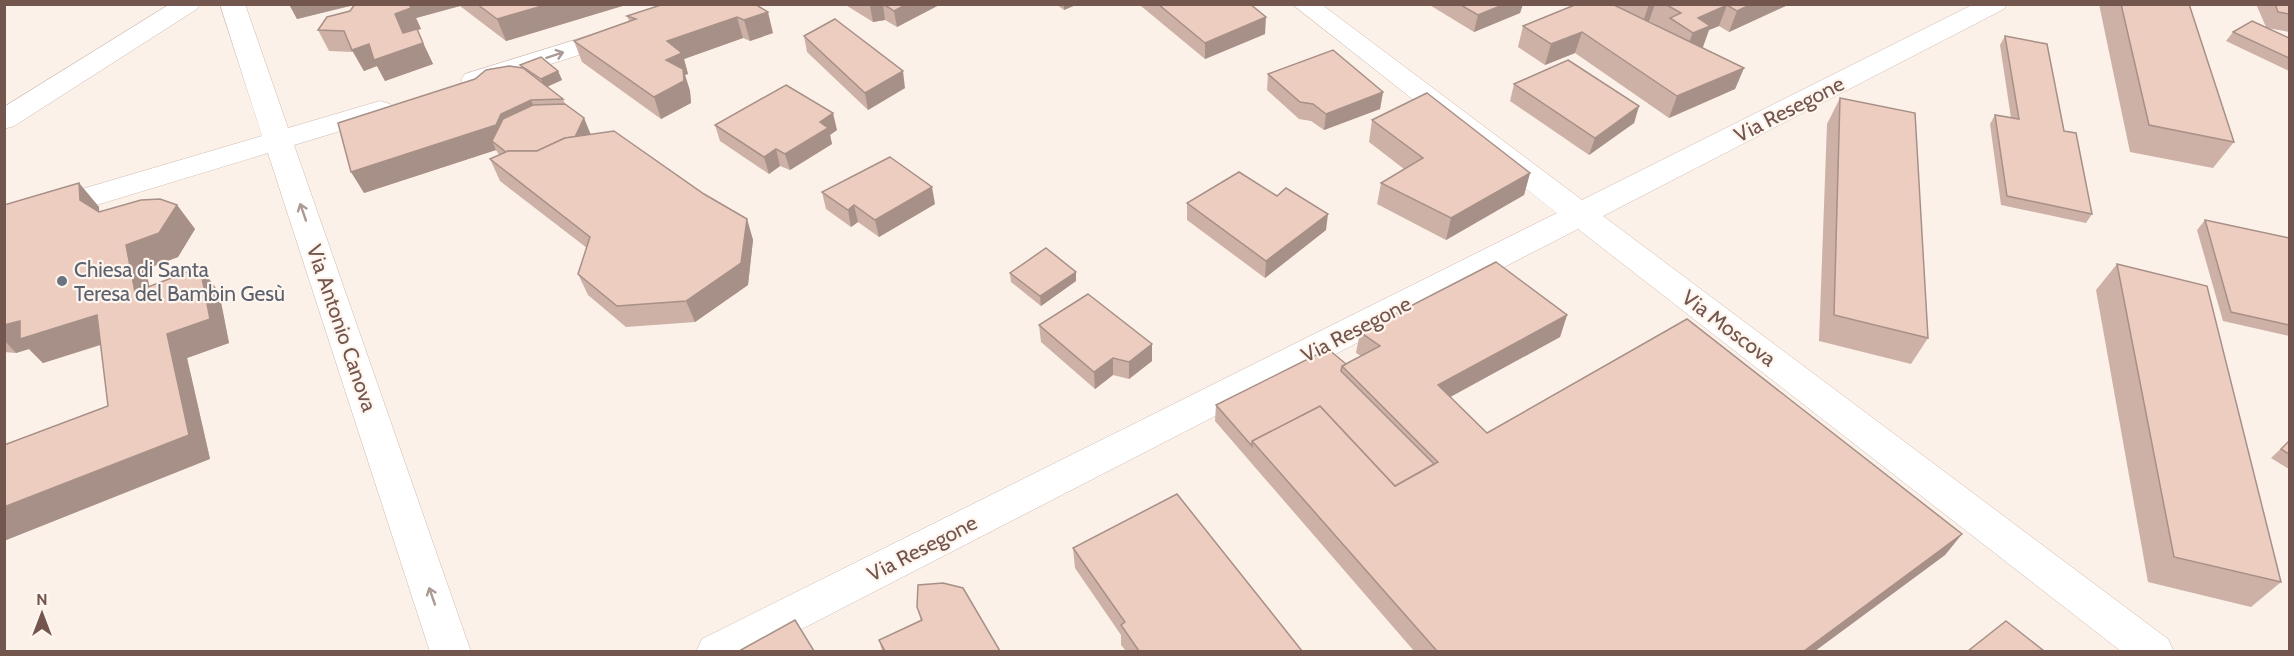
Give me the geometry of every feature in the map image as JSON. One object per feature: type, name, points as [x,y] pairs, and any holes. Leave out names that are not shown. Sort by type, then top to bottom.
[{"type":"street","points":[[4,120],[188,4]]},
{"type":"street","name":"Via Antonio Canova","points":[[232,4],[451,651]]},
{"type":"street","name":"Via Moscova","points":[[1304,4],[2154,651]]},
{"type":"street","name":"Via Resegone","points":[[716,651],[1995,4]]},
{"type":"street","points":[[451,88],[645,26]]},
{"type":"street","points":[[4,223],[279,142],[405,102]]},
{"type":"building","points":[[355,4],[409,4],[411,8],[395,14],[403,33],[417,29],[423,43],[374,60],[369,44],[352,50],[344,31],[318,30],[327,17],[350,11]]},
{"type":"building","points":[[477,4],[549,4],[497,19]]},
{"type":"building","points":[[664,4],[755,4],[768,12],[744,20],[737,17],[667,41],[682,53],[666,60],[683,69],[684,81],[654,97],[574,41],[636,19],[627,16]]},
{"type":"building","points":[[883,4],[907,4],[894,11]]},
{"type":"building","points":[[1158,4],[1250,4],[1266,17],[1205,43]]},
{"type":"building","points":[[1459,4],[1505,4],[1478,15]]},
{"type":"building","points":[[1577,4],[1612,4],[1744,68],[1677,96],[1582,32],[1551,44],[1523,26]]},
{"type":"building","points":[[1665,4],[1752,4],[1737,11],[1727,5],[1698,18],[1710,26],[1693,33],[1670,18],[1681,13]]},
{"type":"building","points":[[2121,4],[2189,4],[2234,142],[2149,125]]},
{"type":"building","points":[[2275,4],[2289,4],[2289,14],[2278,12]]},
{"type":"building","points":[[835,19],[903,71],[865,93],[804,36]]},
{"type":"building","points":[[2252,21],[2289,38],[2289,58],[2233,32]]},
{"type":"building","points":[[2005,36],[2047,44],[2064,131],[2076,133],[2092,214],[2007,196],[1995,115],[2019,119]]},
{"type":"building","points":[[1333,50],[1383,92],[1326,114],[1313,104],[1300,102],[1268,74]]},
{"type":"building","points":[[541,57],[558,71],[541,79],[520,65]]},
{"type":"building","points":[[1568,60],[1639,106],[1595,138],[1514,84]]},
{"type":"building","points":[[509,66],[523,68],[563,99],[531,100],[501,114],[496,125],[351,172],[338,123],[475,79],[486,70]]},
{"type":"building","points":[[786,85],[833,113],[820,122],[828,128],[785,154],[776,149],[764,157],[715,125]]},
{"type":"building","points":[[1427,93],[1530,173],[1451,218],[1381,183],[1423,158],[1372,120]]},
{"type":"building","points":[[1840,98],[1915,113],[1928,338],[1834,315]]},
{"type":"building","points":[[565,104],[584,118],[575,137],[565,138],[537,151],[506,152],[492,141],[503,119],[533,105]]},
{"type":"building","points":[[614,131],[704,194],[747,219],[741,263],[686,301],[617,306],[578,274],[590,237],[490,159],[508,151],[537,151],[565,138]]},
{"type":"building","points":[[890,157],[932,187],[875,220],[854,205],[848,210],[822,192]]},
{"type":"building","points":[[1239,172],[1277,196],[1286,188],[1328,214],[1266,261],[1187,203]]},
{"type":"building","points":[[79,183],[80,200],[99,212],[141,200],[160,199],[177,205],[159,233],[126,245],[135,292],[200,267],[210,319],[167,334],[189,435],[4,507],[4,445],[108,406],[97,315],[20,339],[20,321],[4,325],[4,205]]},
{"type":"building","points":[[2205,220],[2289,238],[2289,325],[2231,312]]},
{"type":"building","points":[[1046,248],[1076,272],[1040,296],[1010,273]]},
{"type":"building","points":[[1496,262],[1567,315],[1438,385],[1487,433],[1687,319],[1962,534],[1804,651],[1437,651],[1252,441],[1320,406],[1395,486],[1438,462],[1342,366],[1380,346],[1360,332]]},
{"type":"building","points":[[2117,264],[2207,286],[2281,582],[2174,557]]},
{"type":"building","points":[[1088,294],[1152,344],[1129,362],[1113,358],[1094,372],[1039,325]]},
{"type":"building","points":[[1328,349],[1346,364],[1342,366],[1341,371],[1434,464],[1395,486],[1320,406],[1252,441],[1252,446],[1216,405]]},
{"type":"building","points":[[2289,441],[2289,454],[2281,449]]},
{"type":"building","points":[[1177,494],[1302,651],[1139,651],[1121,625],[1125,622],[1073,548]]},
{"type":"building","points":[[943,583],[963,588],[1000,651],[885,651],[879,640],[922,620],[917,607],[918,585]]},
{"type":"building","points":[[795,620],[814,651],[739,651]]},
{"type":"building","points":[[2006,621],[2044,651],[1968,651]]},
{"type":"place","name":"Chiesa di Santa Teresa del Bambin Gesù","points":[[62,281]]}]
